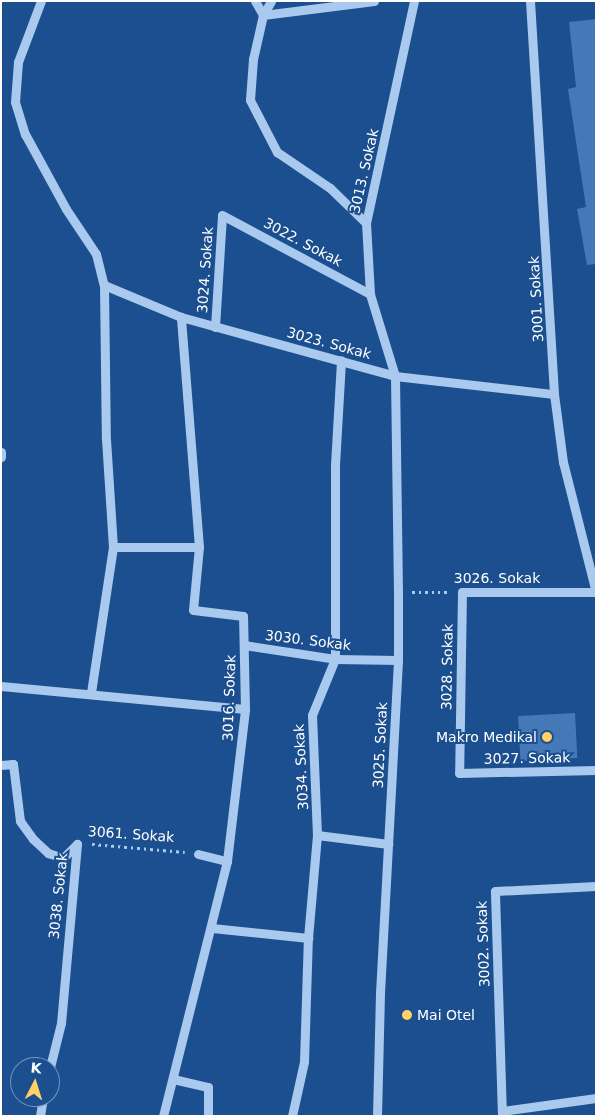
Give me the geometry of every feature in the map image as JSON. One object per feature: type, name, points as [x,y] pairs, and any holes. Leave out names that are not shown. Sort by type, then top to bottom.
[{"type":"street","points":[[40,1],[18,62],[15,102],[25,134],[96,254],[104,285],[106,439],[112,547],[91,693]]},
{"type":"street","points":[[255,1],[263,15]]},
{"type":"street","points":[[271,1],[263,15],[253,59],[250,100],[277,152],[330,188],[366,223]]},
{"type":"street","points":[[263,15],[374,1]]},
{"type":"street","name":"3013. Sokak","points":[[395,376],[370,294],[366,223],[414,1]]},
{"type":"street","name":"3001. Sokak","points":[[530,1],[554,394],[563,462],[596,592]]},
{"type":"street","name":"3022. Sokak","points":[[222,215],[370,294]]},
{"type":"street","name":"3024. Sokak","points":[[215,327],[222,215]]},
{"type":"street","name":"3023. Sokak","points":[[104,285],[181,317],[395,376],[554,394]]},
{"type":"street","name":"3016. Sokak","points":[[163,1116],[212,928],[227,861],[245,709],[243,616],[193,610],[199,546],[181,317]]},
{"type":"street","name":"3034. Sokak","points":[[292,1116],[304,1062],[308,938],[317,835],[312,715],[335,659],[335,465],[341,360]]},
{"type":"street","name":"3025. Sokak","points":[[377,1116],[388,844],[398,660],[395,376]]},
{"type":"street","points":[[1,452],[1,457]]},
{"type":"street","points":[[112,547],[199,546]]},
{"type":"street","name":"3026. Sokak","points":[[462,592],[596,592]]},
{"type":"street","name":"3028. Sokak","points":[[459,773],[462,592]]},
{"type":"street","name":"3030. Sokak","points":[[244,645],[335,659],[398,660]]},
{"type":"street","points":[[1,686],[245,709]]},
{"type":"street","name":"3038. Sokak","points":[[1,765],[13,764],[20,821],[33,839],[48,853],[63,858],[77,844]]},
{"type":"street","name":"3027. Sokak","points":[[459,773],[596,770]]},
{"type":"street","points":[[317,835],[388,844]]},
{"type":"street","name":"3038. Sokak","points":[[52,1057],[61,1023],[77,844]]},
{"type":"street","points":[[198,854],[227,861]]},
{"type":"street","name":"3002. Sokak","points":[[502,1113],[495,891],[596,886]]},
{"type":"street","points":[[212,928],[308,938]]},
{"type":"street","points":[[172,1079],[208,1087],[208,1116]]},
{"type":"street","points":[[502,1113],[596,1098]]},
{"type":"path","name":"3026. Sokak","points":[[398,592],[462,592]]},
{"type":"path","name":"3061. Sokak","points":[[77,844],[184,852]]},
{"type":"building","points":[[596,19],[596,264],[587,265],[577,209],[586,207],[568,89],[576,87],[569,22]]},
{"type":"building","name":"Makro Medikal","points":[[575,713],[577,758],[520,761],[518,716]]},
{"type":"place","name":"Makro Medikal","points":[[547,737]]},
{"type":"place","name":"Mai Otel","points":[[407,1015]]}]
